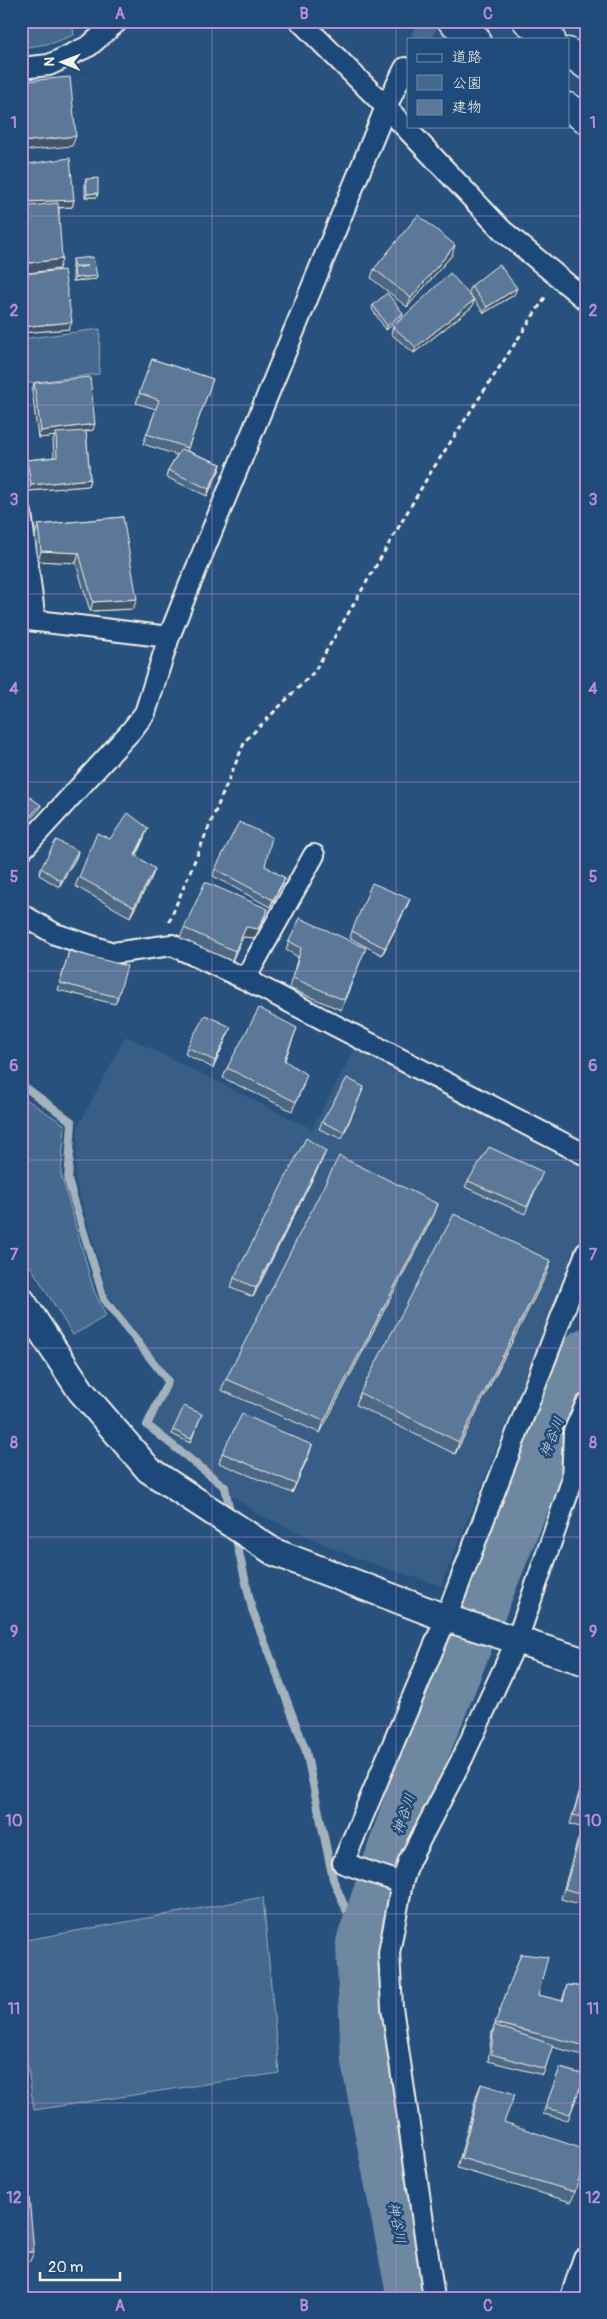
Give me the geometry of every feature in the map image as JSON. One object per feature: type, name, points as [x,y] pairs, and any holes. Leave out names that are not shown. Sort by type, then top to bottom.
[{"type":"highway","points":[[452,21],[475,38]]},
{"type":"highway","points":[[527,21],[550,38]]},
{"type":"highway","points":[[570,53],[586,65]]},
{"type":"highway","points":[[570,108],[586,119]]},
{"type":"street","points":[[21,68],[49,65],[89,46],[118,21]]},
{"type":"street","points":[[300,21],[386,107],[502,230],[586,300]]},
{"type":"street","points":[[21,851],[131,731],[145,713],[169,638],[386,107],[405,68]]},
{"type":"street","points":[[21,513],[28,620],[169,638]]},
{"type":"street","points":[[245,979],[314,855]]},
{"type":"street","points":[[21,914],[54,934],[113,952],[172,945],[245,979],[586,1156]]},
{"type":"street","points":[[402,1883],[343,1863],[446,1618],[586,1253]]},
{"type":"street","points":[[21,1300],[80,1392],[149,1470],[274,1552],[446,1618],[586,1662]]},
{"type":"street","points":[[434,2298],[392,2007],[390,1953],[402,1883],[409,1861],[462,1759],[512,1638],[572,1481],[574,1432],[586,1405]]},
{"type":"street","points":[[574,2298],[586,2261]]},
{"type":"path","points":[[158,948],[245,741],[314,672],[429,475],[559,277]]},
{"type":"shaded area","points":[[126,1036],[312,1129],[356,1047],[586,1165],[586,1228],[441,1586],[355,1558],[257,1514],[147,1431],[173,1380],[109,1298],[75,1179],[78,1126]]},
{"type":"green space","points":[[21,21],[72,21],[74,35],[53,43],[21,48]]},
{"type":"green space","points":[[100,329],[99,374],[21,384],[21,339]]},
{"type":"green space","points":[[21,1096],[65,1125],[61,1174],[94,1291],[106,1316],[73,1335],[21,1251]]},
{"type":"green space","points":[[263,1897],[279,2073],[34,2110],[21,2020],[21,1941]]},
{"type":"building","points":[[21,71],[26,71],[26,81],[70,77],[76,136],[21,142]]},
{"type":"building","points":[[70,158],[74,200],[24,202],[21,165]]},
{"type":"building","points":[[98,178],[98,193],[87,194],[86,179]]},
{"type":"building","points":[[58,203],[62,259],[21,264],[21,207]]},
{"type":"building","points":[[418,215],[455,245],[411,298],[374,269]]},
{"type":"building","points":[[93,257],[97,276],[75,278],[74,268],[88,266],[73,266],[73,259]]},
{"type":"building","points":[[499,264],[517,288],[487,307],[471,286]]},
{"type":"building","points":[[64,270],[72,322],[21,327],[21,274]]},
{"type":"building","points":[[450,273],[474,300],[416,347],[393,327]]},
{"type":"building","points":[[387,293],[403,313],[387,326],[373,305]]},
{"type":"building","points":[[152,359],[213,379],[188,448],[147,434],[159,400],[139,393]]},
{"type":"building","points":[[90,377],[95,424],[41,431],[34,383]]},
{"type":"building","points":[[86,431],[90,479],[31,485],[27,460],[57,457],[56,433]]},
{"type":"building","points":[[181,449],[221,464],[209,489],[168,470]]},
{"type":"building","points":[[123,517],[137,599],[93,602],[79,553],[41,551],[38,525]]},
{"type":"building","points":[[21,791],[41,805],[23,824],[21,823]]},
{"type":"building","points":[[128,813],[148,828],[135,855],[155,869],[134,907],[79,877],[97,833],[110,839]]},
{"type":"building","points":[[239,822],[272,837],[265,866],[285,878],[273,900],[215,869]]},
{"type":"building","points":[[56,840],[78,851],[61,881],[41,868]]},
{"type":"building","points":[[205,882],[268,909],[258,929],[246,927],[235,951],[184,928]]},
{"type":"building","points":[[372,883],[410,899],[385,948],[352,931]]},
{"type":"building","points":[[300,918],[366,948],[344,1000],[293,978],[301,948],[289,941]]},
{"type":"building","points":[[69,951],[127,966],[118,997],[60,983]]},
{"type":"building","points":[[259,1008],[297,1028],[284,1060],[307,1075],[296,1102],[227,1068]]},
{"type":"building","points":[[205,1015],[231,1027],[215,1061],[187,1047]]},
{"type":"building","points":[[347,1078],[364,1087],[344,1132],[322,1122]]},
{"type":"building","points":[[306,1138],[326,1151],[256,1288],[234,1278]]},
{"type":"building","points":[[489,1147],[543,1172],[527,1207],[468,1181]]},
{"type":"building","points":[[339,1156],[438,1204],[324,1421],[226,1379]]},
{"type":"building","points":[[454,1214],[551,1261],[459,1442],[360,1393]]},
{"type":"building","points":[[184,1406],[202,1414],[191,1439],[173,1430]]},
{"type":"building","points":[[242,1414],[312,1445],[296,1484],[222,1453]]},
{"type":"building","points":[[586,1770],[586,1818],[573,1815]]},
{"type":"building","points":[[581,1833],[586,1834],[586,1895],[565,1889]]},
{"type":"building","points":[[521,1954],[548,1957],[538,1995],[563,2001],[567,1985],[586,1987],[586,2046],[495,2023]]},
{"type":"building","points":[[494,2025],[553,2045],[545,2069],[491,2054]]},
{"type":"building","points":[[560,2068],[585,2075],[570,2114],[545,2108]]},
{"type":"building","points":[[481,2084],[515,2094],[504,2122],[586,2150],[586,2156],[575,2192],[461,2158]]},
{"type":"building","points":[[21,2197],[29,2197],[34,2252],[21,2252]]},
{"type":"waterway","points":[[21,1084],[72,1122],[68,1180],[104,1299],[168,1381],[147,1425],[225,1487],[231,1516]]},
{"type":"waterway","name":"神谷川","points":[[411,2298],[365,2061],[360,1943],[424,1754],[586,1352]]},
{"type":"waterway","points":[[235,1535],[252,1609],[306,1751],[333,1879],[360,1943]]},
{"type":"tunnel","points":[[420,38],[429,21]]}]
